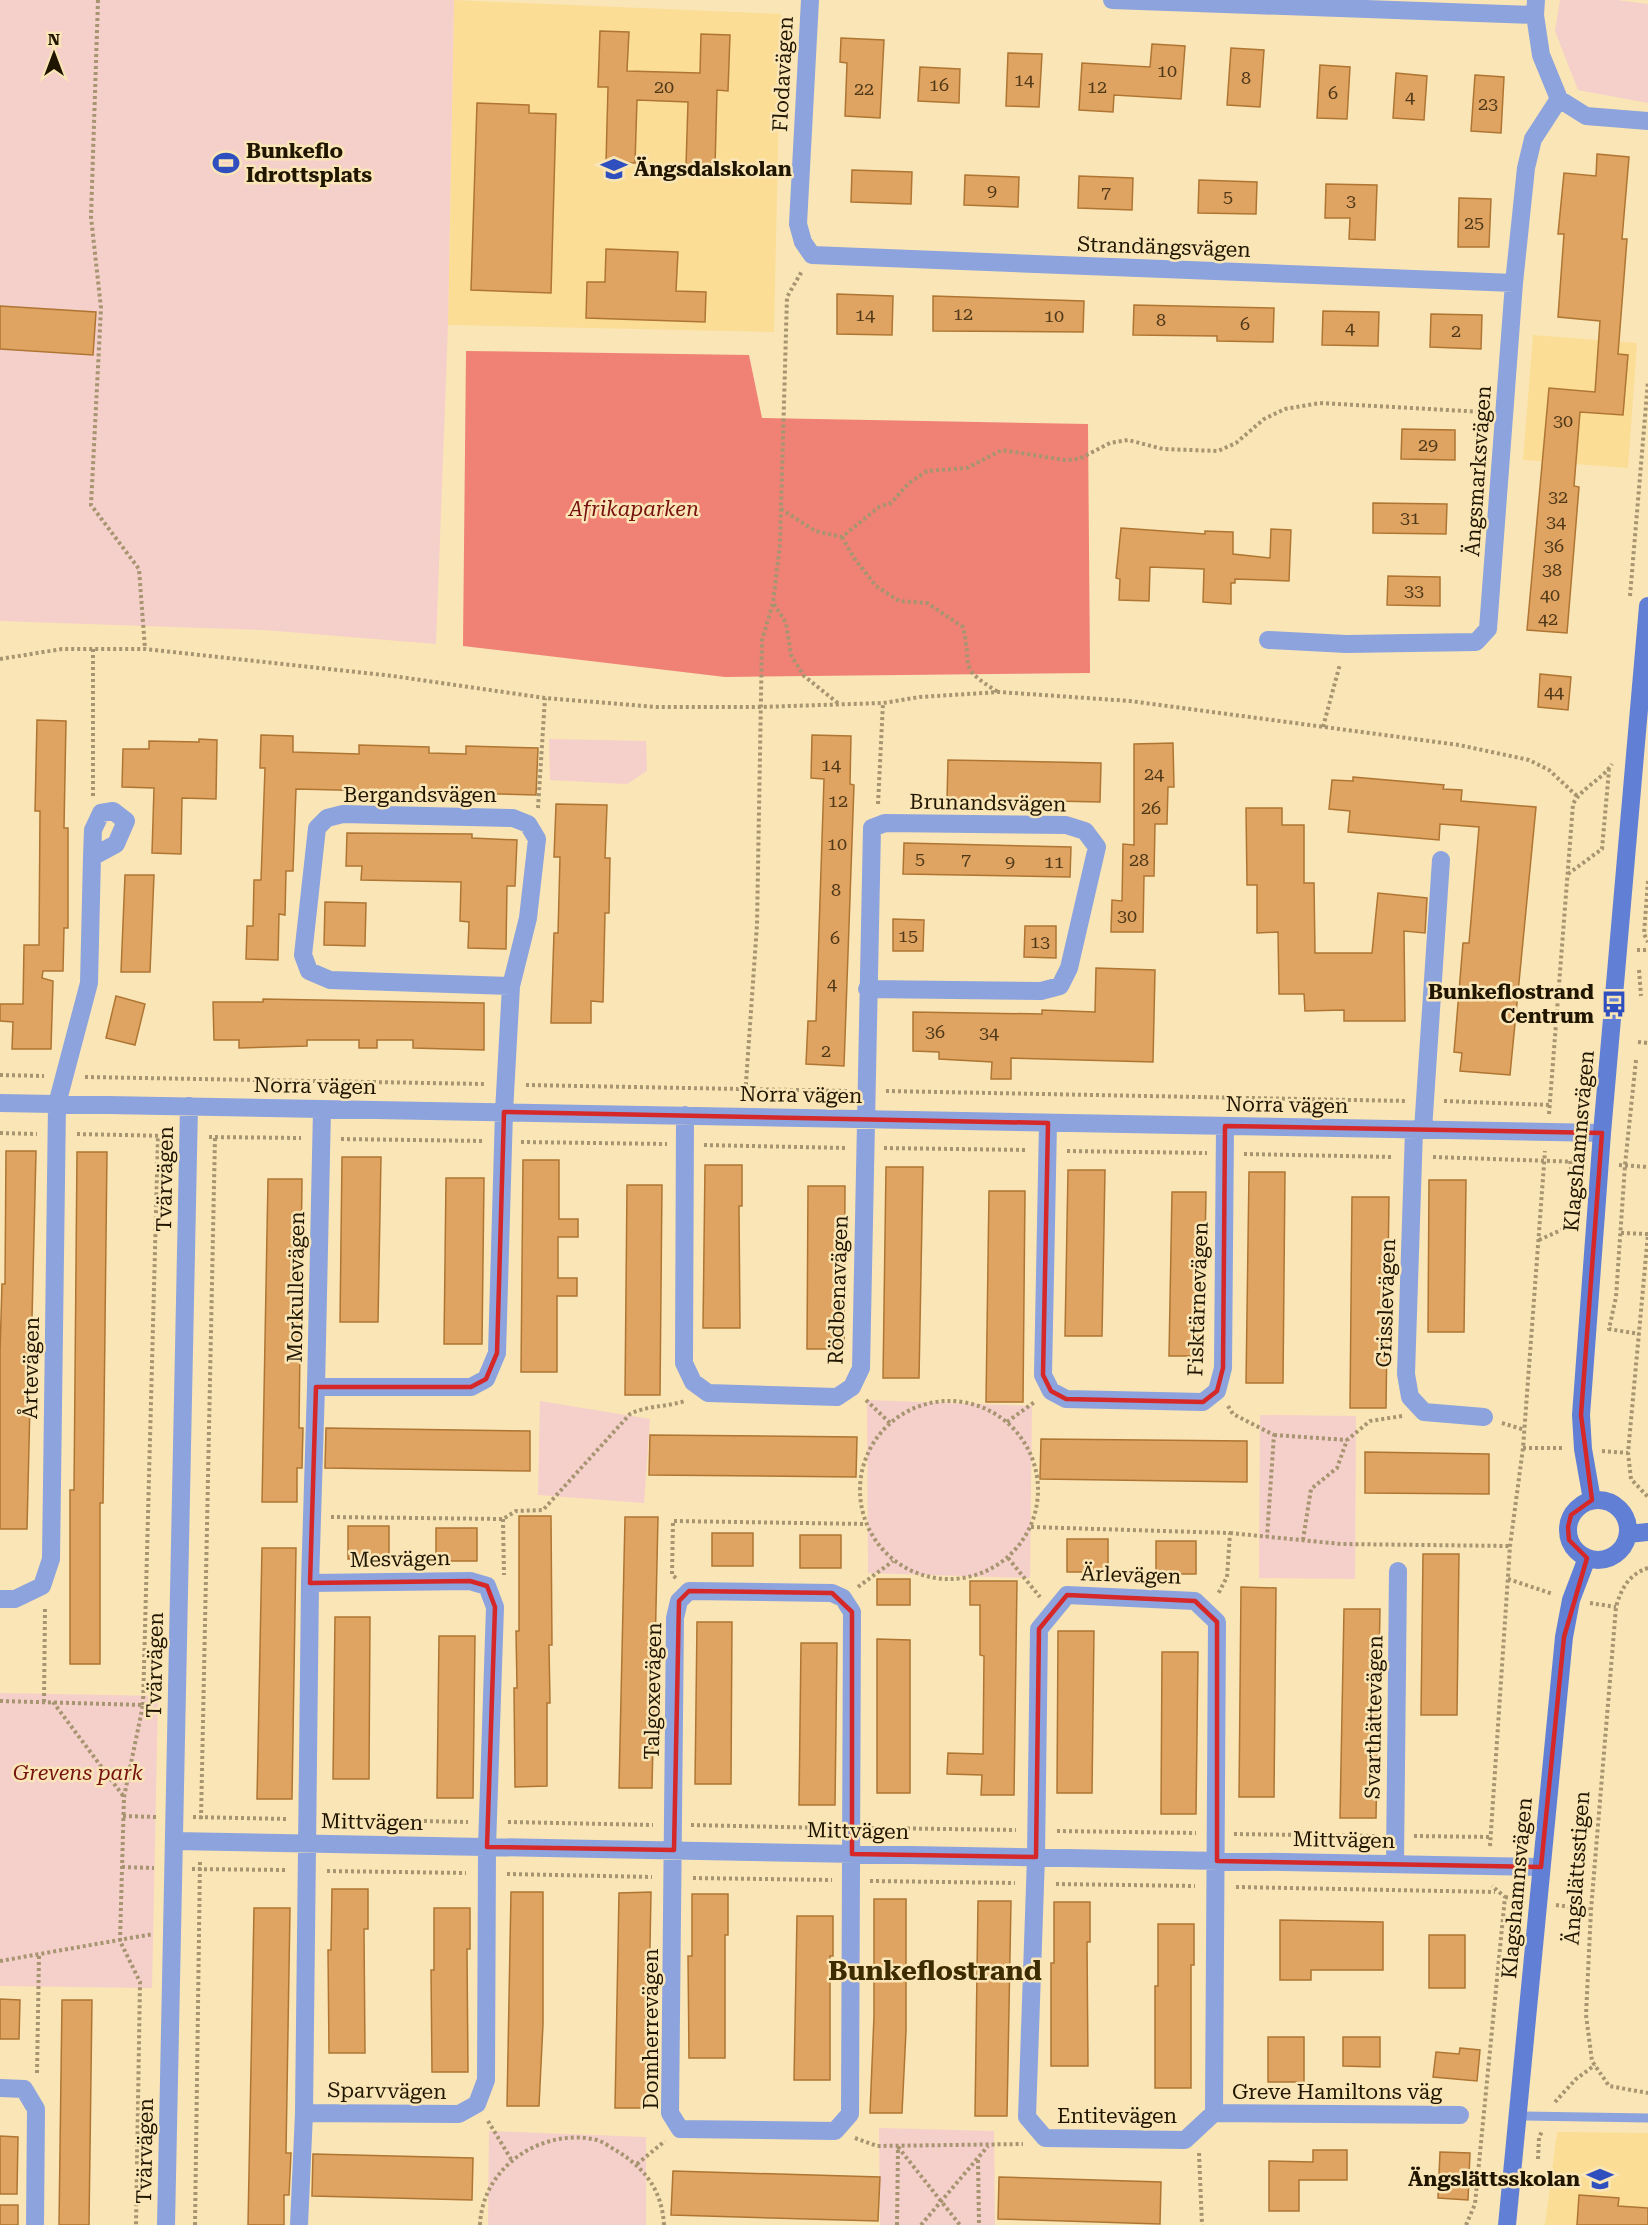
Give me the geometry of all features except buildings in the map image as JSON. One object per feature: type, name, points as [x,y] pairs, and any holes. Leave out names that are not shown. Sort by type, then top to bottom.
[{"type":"street","name":"Flodavägen","points":[[810,0],[798,224],[803,242],[812,255]]},
{"type":"street","points":[[1112,0],[1536,8],[1541,55],[1559,99],[1586,116],[1648,122]]},
{"type":"street","name":"Ängsmarksvägen","points":[[1268,640],[1346,644],[1476,642],[1488,629],[1514,283],[1526,168],[1533,139],[1559,99]]},
{"type":"street","name":"Strandängsvägen","points":[[812,255],[1514,283]]},
{"type":"street","name":"Klagshamnsvägen","points":[[1592,1500],[1583,1449],[1581,1415],[1602,1133],[1648,606]]},
{"type":"street","points":[[92,857],[116,844],[126,821],[113,811],[101,813],[93,830]]},
{"type":"street","name":"Bergandsvägen","points":[[511,986],[330,980],[309,971],[303,955],[317,828],[327,818],[343,814],[513,818],[528,825],[537,839]]},
{"type":"street","name":"Brunandsvägen","points":[[867,989],[1041,991],[1060,986],[1069,968],[1097,848],[1085,831],[1066,825],[885,823],[872,828]]},
{"type":"street","points":[[866,1119],[872,828]]},
{"type":"street","name":"Årtevägen","points":[[42,1586],[51,1559],[57,1104],[89,983],[93,830]]},
{"type":"street","points":[[504,1112],[511,986],[528,918],[537,839]]},
{"type":"street","name":"Grisslevägen","points":[[1424,1412],[1410,1397],[1406,1374],[1413,1157],[1424,1101],[1441,860]]},
{"type":"street","name":"Norra vägen","points":[[0,1102],[1602,1133]]},
{"type":"street","name":"Tvärvägen","points":[[166,2225],[189,1106]]},
{"type":"street","name":"Morkullevägen","points":[[322,1109],[316,1387],[471,1387],[486,1379],[497,1353],[504,1112]]},
{"type":"street","points":[[685,1115],[684,1363],[693,1382],[708,1393]]},
{"type":"street","name":"Rödbenavägen","points":[[708,1393],[837,1397],[852,1387],[861,1368],[866,1119]]},
{"type":"street","points":[[1048,1123],[1043,1375],[1051,1391]]},
{"type":"street","name":"Fisktärnevägen","points":[[1051,1391],[1066,1399],[1203,1402],[1217,1391],[1223,1368],[1225,1126]]},
{"type":"street","points":[[308,1844],[310,1583],[316,1387]]},
{"type":"street","points":[[1424,1412],[1484,1417]]},
{"type":"street","points":[[1592,1500],[1603,1500],[1622,1512],[1627,1522],[1628,1534],[1623,1546],[1614,1556],[1600,1560],[1587,1558],[1576,1551],[1569,1540],[1568,1527],[1571,1515],[1580,1505],[1592,1500]]},
{"type":"street","points":[[1628,1534],[1648,1532]]},
{"type":"street","name":"Klagshamnsvägen","points":[[1507,2225],[1564,1636],[1571,1600],[1587,1558]]},
{"type":"street","name":"Svarthättevägen","points":[[1395,1864],[1398,1571]]},
{"type":"street","name":"Mesvägen","points":[[310,1583],[470,1581],[488,1586]]},
{"type":"street","points":[[0,1599],[15,1599],[42,1586]]},
{"type":"street","points":[[487,1847],[495,1607],[488,1586]]},
{"type":"street","points":[[689,1592],[832,1593],[843,1598],[852,1612],[850,2115],[835,2131]]},
{"type":"street","name":"Talgoxevägen","points":[[674,1850],[675,1618],[679,1601],[689,1592]]},
{"type":"street","name":"Ärlevägen","points":[[1036,1857],[1039,1629],[1067,1595],[1195,1600],[1208,1613]]},
{"type":"street","points":[[1208,1613],[1217,1622],[1214,2113]]},
{"type":"street","name":"Mittvägen","points":[[174,1841],[1541,1867]]},
{"type":"street","name":"Sparvvägen","points":[[308,1844],[304,2112],[459,2115],[477,2104],[486,2080],[487,1847]]},
{"type":"street","name":"Domherrevägen","points":[[674,1850],[670,2113],[680,2129],[835,2131]]},
{"type":"street","name":"Entitevägen","points":[[1036,1857],[1027,2117],[1045,2138],[1185,2140],[1214,2113]]},
{"type":"street","points":[[0,2088],[24,2089],[36,2109],[35,2225]]},
{"type":"street","points":[[299,2225],[304,2112]]},
{"type":"street","name":"Greve Hamiltons väg","points":[[1214,2113],[1460,2115]]},
{"type":"lane","points":[[1519,2116],[1648,2118]]},
{"type":"path","points":[[98,0],[91,217],[101,308],[91,506],[139,569],[145,649]]},
{"type":"path","points":[[744,1117],[757,924],[762,640],[773,603],[781,509],[787,297],[812,255]]},
{"type":"path","points":[[1629,603],[1648,381]]},
{"type":"path","points":[[842,537],[879,507],[891,504],[909,483],[927,471],[967,468],[1002,450],[1064,460],[1079,459],[1110,443],[1128,440],[1163,449],[1218,451],[1236,443],[1264,419],[1285,409],[1320,403],[1372,408],[1504,412]]},
{"type":"path","points":[[781,509],[815,531],[842,537],[854,558],[876,586],[899,601],[927,603],[963,627],[968,646],[967,666],[975,677],[999,692]]},
{"type":"path","points":[[773,603],[786,623],[791,654],[804,676],[840,704]]},
{"type":"path","points":[[1323,727],[1346,644]]},
{"type":"path","points":[[0,659],[62,649],[145,649],[393,676],[546,698],[657,707],[760,708],[882,703],[920,697],[999,692],[1130,701],[1459,745],[1529,760],[1549,770],[1577,796]]},
{"type":"path","points":[[93,649],[93,830]]},
{"type":"path","points":[[537,839],[546,698]]},
{"type":"path","points":[[872,828],[879,800],[882,703]]},
{"type":"path","points":[[1466,2225],[1475,2204],[1505,1897],[1496,1892],[1491,1885],[1490,1837],[1510,1546],[1523,1448],[1573,804],[1577,796],[1609,769],[1615,759]]},
{"type":"path","points":[[1568,874],[1602,849],[1609,769]]},
{"type":"path","points":[[1648,881],[1644,934],[1648,942]]},
{"type":"path","points":[[1638,1042],[1648,1042]]},
{"type":"path","points":[[1636,1060],[1616,1297],[1609,1329],[1640,1334]]},
{"type":"path","points":[[0,1075],[1550,1105]]},
{"type":"path","points":[[0,1133],[1545,1159]]},
{"type":"path","points":[[136,2225],[140,1982],[120,1941],[124,1797],[143,1705],[158,1136]]},
{"type":"path","points":[[195,2225],[200,1842],[215,1137]]},
{"type":"path","points":[[1570,1161],[1574,1185]]},
{"type":"path","points":[[1539,1240],[1570,1226]]},
{"type":"path","points":[[1621,1233],[1648,1234],[1628,1454],[1630,1479],[1648,1497]]},
{"type":"path","points":[[852,1387],[890,1423]]},
{"type":"path","points":[[1007,1422],[1051,1391]]},
{"type":"path","points":[[1217,1391],[1233,1414],[1274,1434],[1347,1440]]},
{"type":"path","points":[[312,1517],[503,1519],[516,1511],[543,1510],[630,1414],[639,1409],[666,1408],[708,1393]]},
{"type":"path","points":[[948,1401],[979,1406],[1007,1422],[1026,1444],[1037,1470],[1038,1500],[1031,1527],[1008,1558],[972,1577],[930,1578],[893,1561],[877,1544],[865,1524],[859,1488],[867,1452],[890,1423],[917,1406],[948,1401]]},
{"type":"path","points":[[1303,1540],[1311,1490],[1337,1468],[1347,1440],[1370,1421],[1424,1412]]},
{"type":"path","points":[[1267,1536],[1274,1434]]},
{"type":"path","points":[[488,1586],[505,1574],[503,1519]]},
{"type":"path","points":[[689,1592],[672,1575],[673,1521],[865,1524]]},
{"type":"path","points":[[1031,1527],[1230,1533],[1341,1544],[1510,1546]]},
{"type":"path","points":[[1208,1613],[1227,1577],[1230,1533]]},
{"type":"path","points":[[1008,1558],[1053,1612]]},
{"type":"path","points":[[843,1598],[893,1561]]},
{"type":"path","name":"Ängslättsstigen","points":[[1648,1568],[1637,1571],[1620,1590],[1616,1607],[1591,1910],[1586,2015],[1592,2061],[1609,2086],[1648,2093]]},
{"type":"path","points":[[42,1586],[45,1609],[44,1702]]},
{"type":"path","points":[[0,1701],[143,1705]]},
{"type":"path","points":[[52,1702],[124,1797]]},
{"type":"path","points":[[123,1816],[1490,1837]]},
{"type":"path","points":[[122,1867],[1496,1892]]},
{"type":"path","points":[[0,1961],[120,1941],[172,1929]]},
{"type":"path","points":[[37,2074],[39,1955]]},
{"type":"path","points":[[477,2104],[511,2159]]},
{"type":"path","points":[[637,2163],[680,2129]]},
{"type":"path","points":[[835,2131],[877,2146],[1015,2146],[1045,2138]]},
{"type":"path","points":[[480,2225],[481,2211],[492,2182],[511,2159],[552,2139],[598,2140],[637,2163],[656,2191],[664,2225]]},
{"type":"path","points":[[1185,2140],[1200,2155],[1202,2225]]},
{"type":"path","points":[[898,2146],[960,2225]]},
{"type":"path","points":[[897,2225],[898,2146]]},
{"type":"path","points":[[921,2225],[988,2146]]},
{"type":"path","points":[[978,2158],[979,2225]]},
{"type":"highlighted area","points":[[504,1112],[1048,1123],[1043,1375],[1051,1391],[1066,1399],[1203,1402],[1217,1391],[1223,1368],[1225,1126],[1602,1133],[1581,1415],[1592,1500],[1571,1515],[1568,1527],[1569,1540],[1587,1558],[1564,1637],[1541,1867],[1217,1861],[1217,1622],[1195,1601],[1067,1595],[1039,1629],[1036,1857],[852,1854],[852,1612],[832,1593],[689,1591],[679,1601],[674,1850],[487,1847],[495,1607],[487,1586],[470,1581],[310,1583],[316,1387],[471,1387],[486,1379],[497,1353]]},
{"type":"shaded area","name":"Ängsdalskolan","points":[[454,0],[781,14],[774,332],[448,325]]},
{"type":"shaded area","points":[[1533,335],[1637,343],[1628,468],[1523,460]]},
{"type":"shaded area","name":"Ängslättsskolan","points":[[1557,2132],[1648,2133],[1648,2225],[1545,2225]]},
{"type":"green space","name":"Bunkeflo Idrottsplats","points":[[0,0],[454,0],[448,325],[436,644],[264,630],[0,621]]},
{"type":"green space","points":[[1560,0],[1617,0],[1648,4],[1648,103],[1578,90],[1555,31]]},
{"type":"green space","name":"Afrikaparken","points":[[466,351],[749,355],[762,418],[1088,424],[1090,673],[725,677],[463,646]]},
{"type":"green space","points":[[549,739],[646,741],[647,771],[627,784],[550,780]]},
{"type":"green space","points":[[867,1400],[1032,1406],[1030,1578],[868,1573]]},
{"type":"green space","points":[[540,1401],[650,1419],[644,1503],[538,1495]]},
{"type":"green space","points":[[1260,1415],[1356,1416],[1355,1579],[1259,1578]]},
{"type":"green space","name":"Grevens park","points":[[0,1693],[158,1696],[152,1988],[0,1986]]},
{"type":"green space","points":[[879,2128],[994,2131],[995,2225],[880,2225]]},
{"type":"green space","points":[[489,2131],[646,2137],[646,2225],[488,2225]]},
{"type":"place","name":"Bunkeflo Idrottsplats","points":[[226,163]]},
{"type":"place","name":"Ängsdalskolan","points":[[614,169]]},
{"type":"place","name":"Bunkeflostrand Centrum","points":[[1614,1004]]},
{"type":"place","name":"Ängslättsskolan","points":[[1600,2179]]},
{"type":"district","name":"Bunkeflostrand","points":[[935,1971]]}]
